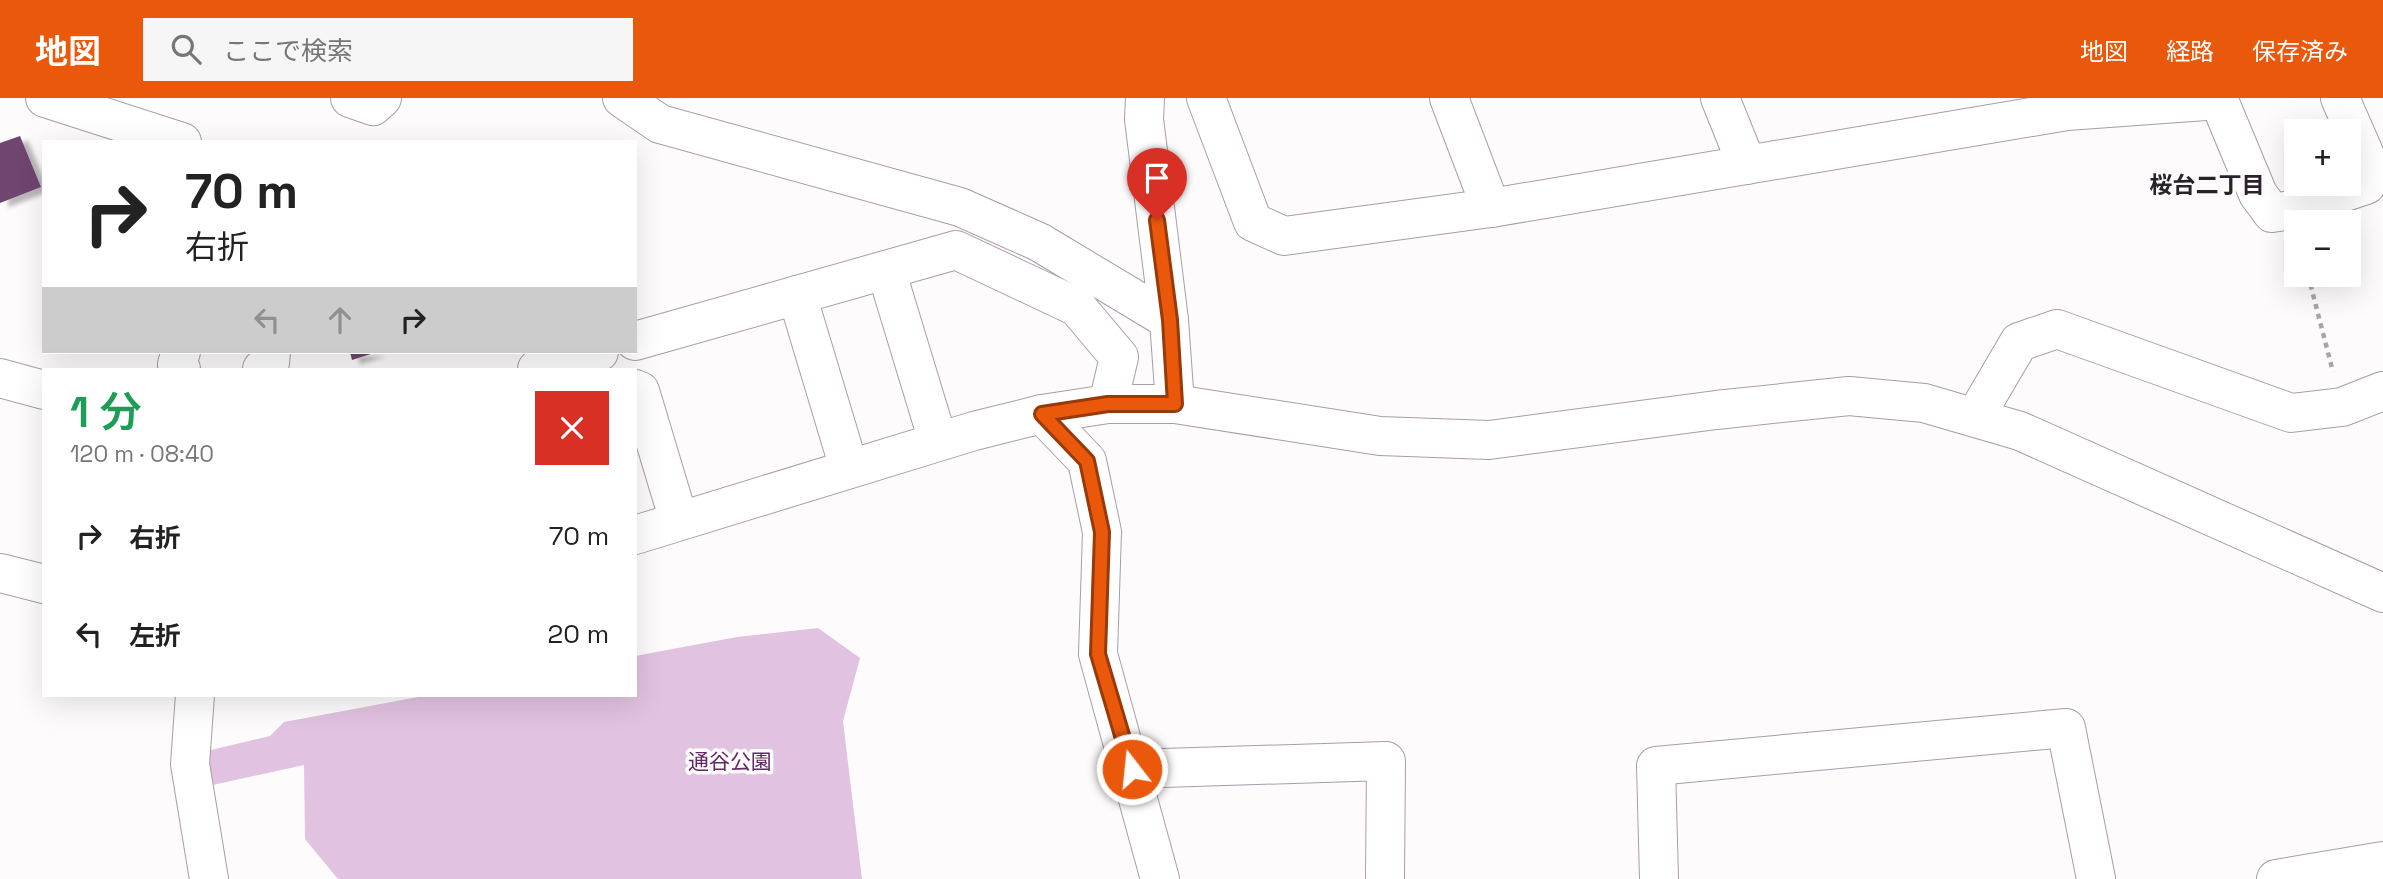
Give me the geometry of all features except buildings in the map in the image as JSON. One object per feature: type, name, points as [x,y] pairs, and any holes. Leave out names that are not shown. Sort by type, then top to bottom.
[{"type":"street","points":[[45,98],[176,140]]},
{"type":"street","points":[[350,98],[373,106],[382,98]]},
{"type":"street","points":[[622,98],[660,124],[960,207],[1038,242],[1170,320]]},
{"type":"street","points":[[1145,98],[1144,119],[1170,320],[1175,404]]},
{"type":"street","points":[[1206,98],[1253,222],[1284,236],[1491,208],[1747,165],[1982,112],[2067,111],[2219,99],[2258,194],[2272,213],[2291,210],[2366,185],[2371,169],[2340,98]]},
{"type":"street","points":[[1449,98],[1491,208]]},
{"type":"street","points":[[1720,98],[1747,165]]},
{"type":"street","points":[[637,340],[957,250],[1077,307],[1119,357],[1108,404]]},
{"type":"street","points":[[886,270],[938,441]]},
{"type":"street","points":[[797,295],[849,468]]},
{"type":"street","points":[[1975,417],[2019,342],[2057,329],[2291,413],[2342,407],[2383,391]]},
{"type":"street","points":[[541,368],[592,354]]},
{"type":"street","points":[[0,378],[42,389]]},
{"type":"street","points":[[637,390],[640,391],[679,521]]},
{"type":"street","points":[[637,534],[938,441],[1042,414],[1108,404],[1175,404],[1380,436],[1489,440],[1716,410],[1849,396],[1924,403],[2020,431],[2383,593]]},
{"type":"street","points":[[1042,414],[1087,461],[1102,532],[1098,654],[1132,769],[1160,879]]},
{"type":"street","points":[[0,573],[42,584]]},
{"type":"street","points":[[195,697],[190,764],[209,879]]},
{"type":"street","points":[[1659,879],[1656,766],[2066,728],[2096,879]]},
{"type":"street","points":[[1132,769],[1386,761],[1385,879]]},
{"type":"street","points":[[2276,879],[2383,861]]},
{"type":"path","points":[[2311,287],[2342,407]]},
{"type":"green space","name":"通谷公園","points":[[818,628],[860,658],[843,721],[862,879],[338,879],[305,839],[304,765],[208,786],[207,751],[270,736],[284,722],[418,697],[637,697],[637,656],[737,637]]},
{"type":"district","name":"桜台二丁目","points":[[2207,185]]},
{"type":"route","points":[[1132,769],[1098,654],[1102,532],[1087,461],[1042,414],[1108,404],[1175,404],[1170,320],[1157,220]]}]
